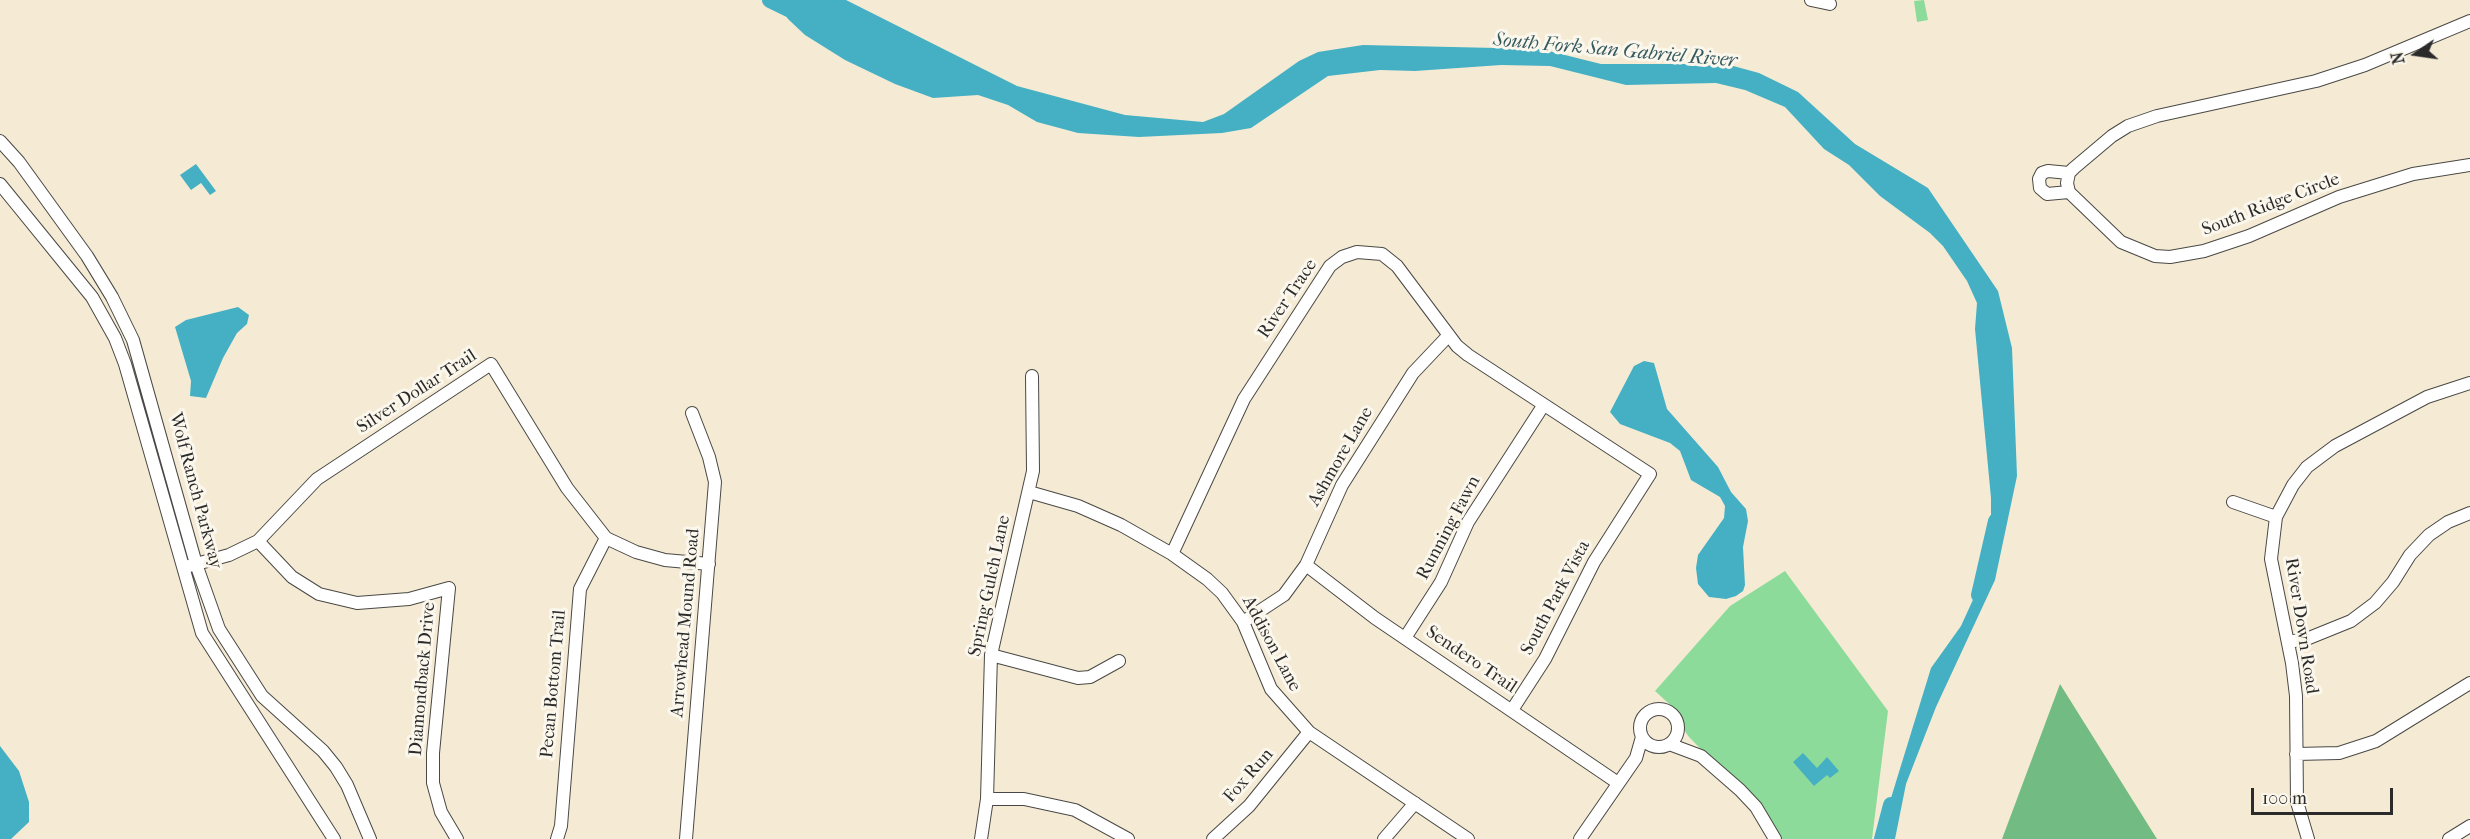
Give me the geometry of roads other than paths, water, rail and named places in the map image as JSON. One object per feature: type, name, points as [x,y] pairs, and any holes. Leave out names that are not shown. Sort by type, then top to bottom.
[{"type":"street","points":[[1811,0],[1830,4]]},
{"type":"street","points":[[2069,173],[2048,171],[2039,179],[2040,189],[2047,194],[2069,192],[2067,183],[2069,173],[2112,135],[2143,120],[2316,81],[2365,65],[2470,21]]},
{"type":"street","name":"Wolf Ranch Parkway","points":[[0,141],[19,162],[87,256],[116,303],[138,352],[196,564],[212,614],[223,637],[262,696],[323,751],[336,767],[347,785],[370,839]]},
{"type":"street","name":"South Ridge Circle","points":[[2069,192],[2129,248],[2155,256],[2170,257],[2204,251],[2248,236],[2339,197],[2413,174],[2470,165]]},
{"type":"street","name":"Wolf Ranch Parkway","points":[[0,184],[69,268],[100,310],[121,352],[202,633],[334,839]]},
{"type":"street","name":"River Trace","points":[[1172,554],[1244,399],[1336,261],[1348,254],[1366,251],[1387,257],[1407,278],[1449,335],[1468,355],[1650,474]]},
{"type":"street","points":[[69,268],[87,256]]},
{"type":"street","name":"Ashmore Lane","points":[[1243,622],[1284,595],[1306,565],[1347,477],[1413,373],[1449,335]]},
{"type":"street","name":"Silver Dollar Trail","points":[[182,568],[229,555],[258,541],[317,479],[491,364],[567,488],[606,538],[636,552],[665,560],[709,564]]},
{"type":"street","name":"Spring Gulch Lane","points":[[981,839],[987,799],[991,656],[1029,492],[1035,450],[1032,376]]},
{"type":"street","name":"River Down Road","points":[[2308,839],[2297,802],[2296,696],[2289,642],[2271,559],[2276,517],[2293,486],[2307,467],[2335,446],[2427,397],[2470,383]]},
{"type":"street","name":"Running Fawn","points":[[1405,638],[1441,582],[1468,522],[1544,406]]},
{"type":"street","name":"Arrowhead Mound Road","points":[[686,839],[715,482],[709,457],[692,412]]},
{"type":"street","name":"South Park Vista","points":[[1512,710],[1545,659],[1594,562],[1650,474]]},
{"type":"street","name":"Addison Lane","points":[[1029,492],[1078,506],[1172,554],[1222,593],[1243,622],[1271,689],[1309,732],[1468,839]]},
{"type":"street","points":[[2233,502],[2276,517]]},
{"type":"street","points":[[2289,642],[2309,638],[2351,621],[2374,603],[2393,582],[2410,555],[2429,535],[2448,522],[2470,513]]},
{"type":"street","name":"Pecan Bottom Trail","points":[[557,839],[561,826],[580,589],[606,538]]},
{"type":"street","name":"Diamondback Drive","points":[[258,541],[292,578],[319,594],[357,603],[409,599],[449,588],[433,753],[433,783],[441,812],[457,839]]},
{"type":"street","name":"Sendero Trail","points":[[1306,565],[1405,638],[1618,783]]},
{"type":"street","points":[[991,656],[1078,678],[1090,677],[1119,661]]},
{"type":"street","points":[[2296,754],[2339,753],[2376,741],[2470,683]]},
{"type":"street","points":[[1580,839],[1636,758],[1642,737],[1642,720],[1656,709],[1672,714],[1691,750],[1740,790],[1756,807],[1775,839]]},
{"type":"street","points":[[1670,744],[1679,730]]},
{"type":"street","name":"Fox Run","points":[[1213,839],[1249,806],[1309,732]]},
{"type":"street","points":[[1642,737],[1654,747]]},
{"type":"street","points":[[1636,758],[1654,747],[1670,744],[1691,750]]},
{"type":"street","points":[[987,799],[1024,799],[1075,810],[1128,839]]},
{"type":"street","points":[[1384,839],[1415,802]]},
{"type":"street","points":[[2449,839],[2470,826]]},
{"type":"water","points":[[775,0],[846,0],[1017,86],[1125,115],[1203,122],[1224,114],[1299,61],[1318,52],[1363,45],[1541,49],[1601,64],[1726,64],[1759,73],[1798,92],[1855,144],[1928,188],[1998,291],[2012,348],[2017,476],[1995,580],[1936,707],[1906,784],[1895,839],[1882,839],[1891,798],[1931,668],[1961,626],[1987,569],[1991,546],[1991,498],[1975,329],[1977,303],[1967,281],[1943,246],[1930,233],[1880,196],[1849,165],[1824,149],[1785,107],[1745,90],[1716,83],[1626,85],[1550,66],[1501,65],[1415,71],[1380,70],[1328,76],[1251,128],[1222,133],[1139,137],[1078,133],[1037,122],[1008,105],[978,95],[933,98],[895,84],[845,60],[805,35],[788,19]]},
{"type":"water","points":[[196,164],[216,191],[210,195],[201,183],[191,190],[180,175]]},
{"type":"water","points":[[238,307],[249,315],[247,324],[237,333],[223,358],[206,398],[190,396],[191,381],[175,327],[186,320]]},
{"type":"water","points":[[1644,361],[1654,363],[1667,409],[1718,467],[1731,492],[1746,509],[1748,521],[1743,547],[1745,585],[1743,591],[1736,596],[1726,599],[1709,597],[1698,584],[1696,568],[1698,555],[1724,518],[1725,506],[1720,497],[1691,480],[1680,451],[1670,443],[1620,424],[1610,412],[1634,366]]},
{"type":"water","points":[[0,746],[19,771],[29,802],[29,822],[11,839],[0,839]]},
{"type":"water","points":[[1803,753],[1817,768],[1827,757],[1839,771],[1830,778],[1827,775],[1814,786],[1793,762]]},
{"type":"waterway","name":"South Fork San Gabriel River","points":[[770,0],[801,15]]},
{"type":"waterway","name":"South Fork San Gabriel River","points":[[1979,595],[1996,521]]},
{"type":"waterway","name":"South Fork San Gabriel River","points":[[1882,839],[1891,805]]}]
